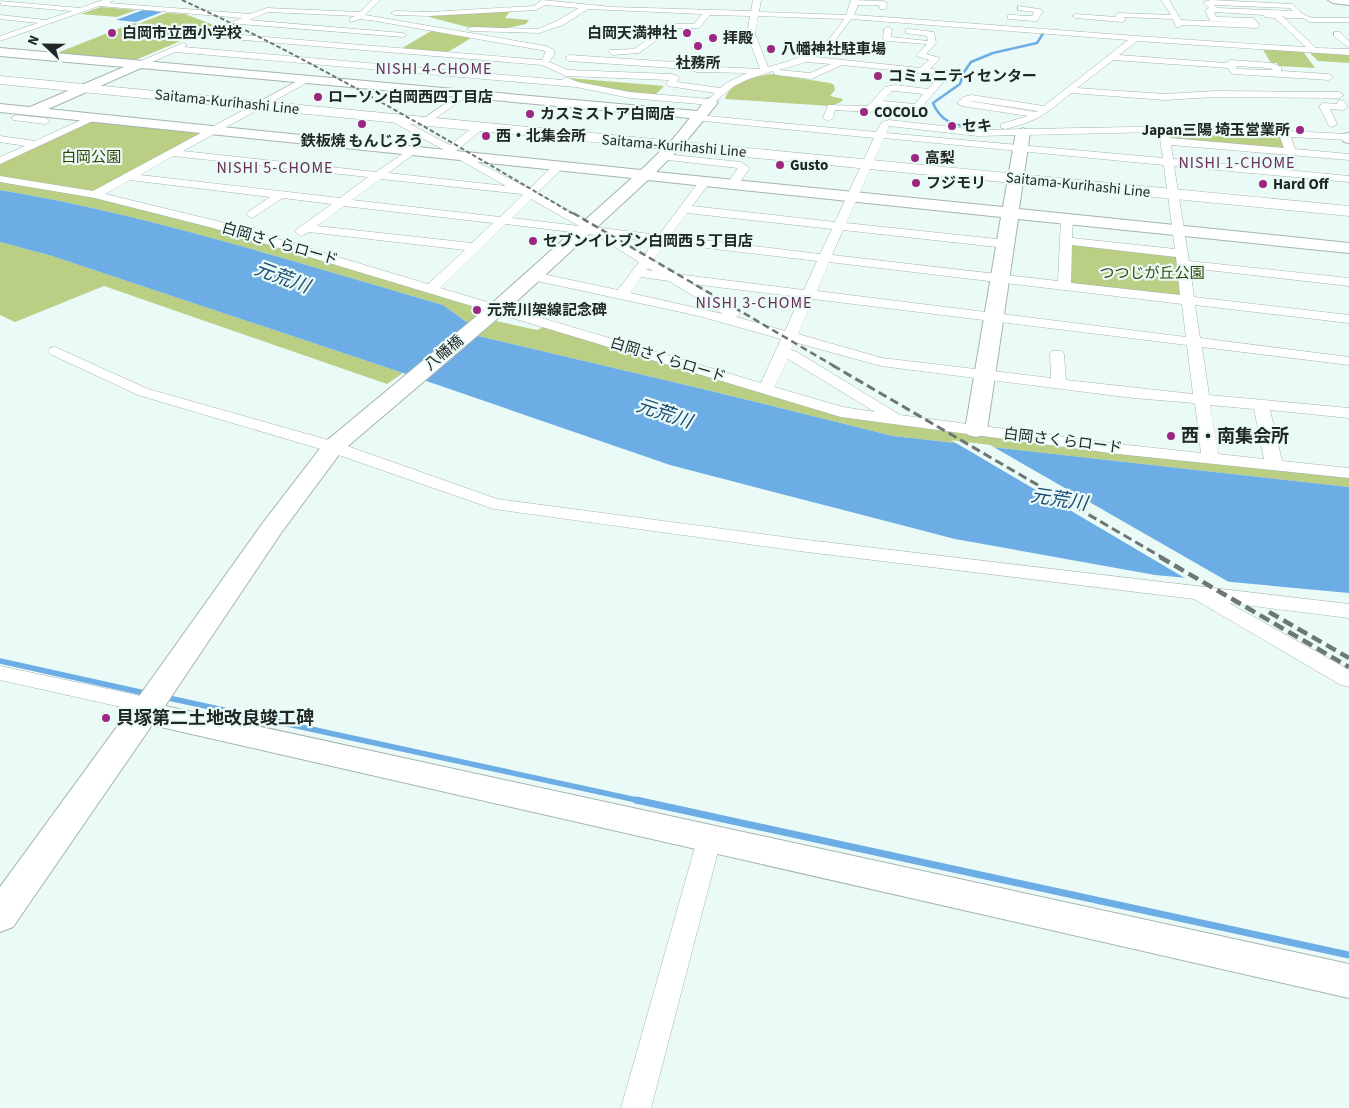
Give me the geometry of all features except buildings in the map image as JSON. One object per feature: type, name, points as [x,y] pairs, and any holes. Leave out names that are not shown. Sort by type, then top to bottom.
[{"type":"main road","name":"Saitama-Kurihashi Line","points":[[0,78],[430,118],[672,148]]},
{"type":"main road","name":"Saitama-Kurihashi Line","points":[[261,103],[672,148],[868,162],[1349,207]]},
{"type":"main road","name":"Saitama-Kurihashi Line","points":[[1173,192],[1349,211]]},
{"type":"street","points":[[0,3],[10,0]]},
{"type":"street","points":[[0,39],[110,0]]},
{"type":"street","points":[[138,7],[159,0]]},
{"type":"street","points":[[176,0],[234,23],[336,29],[410,38],[394,50]]},
{"type":"street","points":[[757,0],[751,34],[767,56],[819,73]]},
{"type":"street","points":[[1002,27],[1030,0]]},
{"type":"street","points":[[1166,0],[1180,25],[1212,45],[1214,51],[1250,53],[1246,47],[1270,45],[1303,50],[1349,52]]},
{"type":"street","points":[[1333,0],[1349,2]]},
{"type":"street","points":[[723,91],[671,84],[675,78],[671,77],[563,69],[544,63],[251,38],[203,36],[266,10],[362,14],[429,14],[536,8],[546,1],[586,7],[850,17],[1002,27],[1138,39]]},
{"type":"street","points":[[707,110],[731,84],[806,59],[827,48],[846,28],[854,1],[883,4],[883,7]]},
{"type":"street","points":[[245,74],[336,29],[362,14],[376,2]]},
{"type":"street","points":[[1207,12],[1214,9],[1208,2],[1304,6]]},
{"type":"street","points":[[0,3],[84,9]]},
{"type":"street","points":[[98,4],[249,16]]},
{"type":"street","points":[[418,5],[427,5]]},
{"type":"street","points":[[233,6],[261,12]]},
{"type":"street","points":[[419,36],[449,24],[478,30],[509,29],[539,31],[586,7]]},
{"type":"street","points":[[1011,17],[1034,19],[1039,11],[1021,8]]},
{"type":"street","points":[[636,51],[672,26],[696,26],[709,11]]},
{"type":"street","points":[[1207,12],[1305,16],[1323,29],[1338,29],[1326,20]]},
{"type":"street","points":[[1207,12],[1213,18],[1251,20],[1262,33]]},
{"type":"street","points":[[396,88],[474,38],[530,22],[537,13],[541,13]]},
{"type":"street","points":[[1336,20],[1328,13],[1349,14]]},
{"type":"street","points":[[362,14],[431,30],[507,44],[536,44],[550,50],[550,55],[544,63]]},
{"type":"street","points":[[561,15],[571,16]]},
{"type":"street","points":[[1076,16],[1122,20],[1120,15],[1180,25],[1235,40]]},
{"type":"street","points":[[1277,16],[1314,50]]},
{"type":"street","points":[[0,17],[49,22]]},
{"type":"street","points":[[1310,20],[1349,20]]},
{"type":"street","points":[[234,23],[251,38],[287,53]]},
{"type":"street","points":[[1171,29],[1180,25]]},
{"type":"street","points":[[996,132],[1042,112],[1056,99],[1138,39],[1180,25],[1256,26]]},
{"type":"street","points":[[1138,39],[1141,28]]},
{"type":"street","points":[[886,29],[931,34],[932,42],[920,56],[936,58],[922,71]]},
{"type":"street","points":[[0,34],[13,34]]},
{"type":"street","points":[[1337,34],[1349,46]]},
{"type":"street","points":[[0,125],[190,42]]},
{"type":"street","points":[[173,49],[576,84],[707,110],[880,135],[1022,137],[1164,130],[1284,133],[1349,137]]},
{"type":"street","points":[[576,84],[563,78],[563,69],[574,50],[654,53]]},
{"type":"street","points":[[1303,50],[1331,80],[1346,108]]},
{"type":"street","points":[[0,52],[550,103],[707,110]]},
{"type":"street","points":[[764,72],[767,56]]},
{"type":"street","points":[[1112,57],[1231,66],[1234,71],[1331,80]]},
{"type":"street","points":[[569,58],[689,66],[697,69],[812,76],[840,63]]},
{"type":"street","points":[[806,59],[947,73],[917,107],[876,103]]},
{"type":"street","points":[[299,60],[334,79],[333,82]]},
{"type":"street","points":[[563,69],[593,68]]},
{"type":"street","points":[[1228,79],[1272,82],[1331,80]]},
{"type":"street","points":[[95,195],[305,80]]},
{"type":"street","points":[[550,103],[576,84]]},
{"type":"street","points":[[828,118],[831,107],[871,109],[888,89],[895,88],[929,92]]},
{"type":"street","points":[[1069,90],[1165,97],[1214,94],[1339,95]]},
{"type":"street","points":[[430,118],[464,94]]},
{"type":"street","points":[[1214,94],[1227,105]]},
{"type":"street","points":[[1138,106],[1165,97]]},
{"type":"street","points":[[971,98],[1042,112],[962,103],[966,99],[971,98]]},
{"type":"street","points":[[1056,99],[1074,101]]},
{"type":"street","points":[[1332,124],[1319,106],[1346,108]]},
{"type":"street","points":[[0,108],[1349,248]]},
{"type":"street","name":"八幡橋","points":[[0,916],[271,529],[333,448],[533,276],[591,229],[707,110]]},
{"type":"street","points":[[16,118],[45,121]]},
{"type":"street","points":[[0,161],[92,118]]},
{"type":"street","points":[[394,119],[452,154],[591,229],[641,267],[671,277],[1349,361]]},
{"type":"street","points":[[766,389],[880,135],[881,122],[978,133],[996,132],[1131,158],[1349,179]]},
{"type":"street","points":[[988,122],[1009,125]]},
{"type":"street","points":[[452,154],[480,127]]},
{"type":"street","points":[[1164,130],[1210,458]]},
{"type":"street","points":[[1284,133],[1291,152]]},
{"type":"street","points":[[976,430],[1022,137]]},
{"type":"street","points":[[0,140],[36,144]]},
{"type":"street","points":[[1166,141],[1349,157]]},
{"type":"street","points":[[1130,145],[1131,158]]},
{"type":"street","points":[[672,148],[741,165],[745,168],[733,184]]},
{"type":"street","points":[[284,245],[410,152]]},
{"type":"street","points":[[172,153],[527,193]]},
{"type":"street","points":[[431,289],[503,220],[527,193],[558,167]]},
{"type":"street","points":[[128,178],[591,229],[746,249],[739,259],[778,265],[785,254],[1349,319]]},
{"type":"street","name":"白岡さくらロード","points":[[0,179],[95,195],[217,225],[431,289],[489,315],[766,389],[841,412],[1118,449],[1349,473]]},
{"type":"street","points":[[621,295],[705,181]]},
{"type":"street","points":[[252,214],[281,195]]},
{"type":"street","points":[[684,209],[1006,244]]},
{"type":"street","points":[[1064,286],[1067,219]]},
{"type":"street","points":[[306,228],[474,248]]},
{"type":"street","points":[[1067,241],[1349,282]]},
{"type":"street","points":[[533,276],[732,320],[882,362],[985,375],[1349,414]]},
{"type":"street","points":[[671,277],[733,314],[732,320]]},
{"type":"street","points":[[55,350],[144,392],[333,448],[494,504],[799,545],[1349,611]]},
{"type":"street","points":[[781,354],[792,354],[893,416],[894,419]]},
{"type":"street","points":[[1057,354],[1058,383]]},
{"type":"street","points":[[1261,405],[1274,465]]},
{"type":"street","points":[[1195,592],[1349,680]]},
{"type":"street","points":[[0,673],[137,703],[160,717],[1349,982]]},
{"type":"street","points":[[636,1108],[709,840]]},
{"type":"green space","points":[[101,7],[136,10],[117,17],[81,14]]},
{"type":"green space","points":[[512,9],[505,18],[529,20],[526,24],[507,28],[471,28],[429,17],[434,14]]},
{"type":"green space","points":[[166,13],[185,14],[216,26],[138,59],[57,53],[133,23],[138,24]]},
{"type":"green space","points":[[431,31],[471,38],[448,52],[399,50]]},
{"type":"green space","points":[[1262,48],[1302,50],[1315,68],[1279,66],[1277,63],[1271,63]]},
{"type":"green space","points":[[1308,51],[1349,53],[1349,63],[1318,61]]},
{"type":"green space","points":[[771,74],[830,83],[834,85],[835,90],[830,96],[843,99],[841,102],[831,106],[725,99],[732,88],[738,84],[751,78]]},
{"type":"green space","points":[[569,78],[664,86],[654,96],[631,94],[569,81]]},
{"type":"green space","name":"白岡公園","points":[[91,120],[206,133],[93,191],[0,177],[0,163]]},
{"type":"green space","points":[[1169,131],[1278,134],[1285,150],[1171,141]]},
{"type":"green space","points":[[0,182],[96,198],[196,223],[470,304],[478,315],[468,323],[443,305],[168,226],[56,200],[0,190]]},
{"type":"green space","points":[[0,242],[52,256],[403,373],[387,384],[104,286],[15,322],[0,315]]},
{"type":"green space","name":"つつじが丘公園","points":[[1071,244],[1177,256],[1181,295],[1073,285],[1068,282]]},
{"type":"green space","points":[[496,321],[537,330],[546,326],[846,415],[1349,476],[1349,487],[893,436],[478,336]]},
{"type":"water","points":[[143,10],[162,12],[136,22],[116,20]]},
{"type":"water","name":"元荒川","points":[[0,190],[56,200],[168,226],[443,305],[468,323],[478,336],[893,436],[1349,487],[1349,593],[1155,575],[955,539],[670,465],[403,373],[52,256],[0,242]]},
{"type":"pier","points":[[951,440],[990,445],[1234,585],[1190,581]]},
{"type":"waterway","points":[[985,132],[948,121],[942,117],[933,103],[960,84],[964,72],[971,62],[993,53],[1037,43],[1044,32]]},
{"type":"waterway","points":[[0,661],[149,694]]},
{"type":"waterway","points":[[164,697],[641,801]]},
{"type":"waterway","points":[[636,800],[1349,955]]},
{"type":"railway","points":[[182,0],[332,75],[575,215]]},
{"type":"railway","points":[[573,213],[834,366]]},
{"type":"railway","points":[[832,365],[1163,558]]},
{"type":"railway","points":[[1160,557],[1349,667]]},
{"type":"railway","points":[[1269,612],[1349,658]]},
{"type":"place","name":"白岡市立西小学校","points":[[112,33]]},
{"type":"place","name":"白岡天満神社","points":[[687,33]]},
{"type":"place","name":"拝殿","points":[[713,38]]},
{"type":"place","name":"社務所","points":[[698,46]]},
{"type":"place","name":"八幡神社駐車場","points":[[771,49]]},
{"type":"place","name":"コミュニティセンター","points":[[878,76]]},
{"type":"place","name":"ローソン白岡西四丁目店","points":[[318,97]]},
{"type":"place","name":"COCOLO","points":[[864,112]]},
{"type":"place","name":"カスミストア白岡店","points":[[530,114]]},
{"type":"place","name":"鉄板焼 もんじろう","points":[[362,124]]},
{"type":"place","name":"セキ","points":[[952,126]]},
{"type":"place","name":"Japan三陽 埼玉営業所","points":[[1300,130]]},
{"type":"place","name":"西・北集会所","points":[[486,136]]},
{"type":"place","name":"高梨","points":[[915,158]]},
{"type":"place","name":"Gusto","points":[[780,165]]},
{"type":"place","name":"フジモリ","points":[[916,183]]},
{"type":"place","name":"Hard Off","points":[[1263,184]]},
{"type":"place","name":"セブンイレブン白岡西５丁目店","points":[[533,241]]},
{"type":"place","name":"元荒川架線記念碑","points":[[477,310]]},
{"type":"place","name":"西・南集会所","points":[[1171,436]]},
{"type":"place","name":"貝塚第二土地改良竣工碑","points":[[106,718]]},
{"type":"district","name":"NISHI 4-CHOME","points":[[434,69]]},
{"type":"district","name":"NISHI 1-CHOME","points":[[1237,163]]},
{"type":"district","name":"NISHI 5-CHOME","points":[[275,168]]},
{"type":"district","name":"NISHI 3-CHOME","points":[[754,303]]}]
